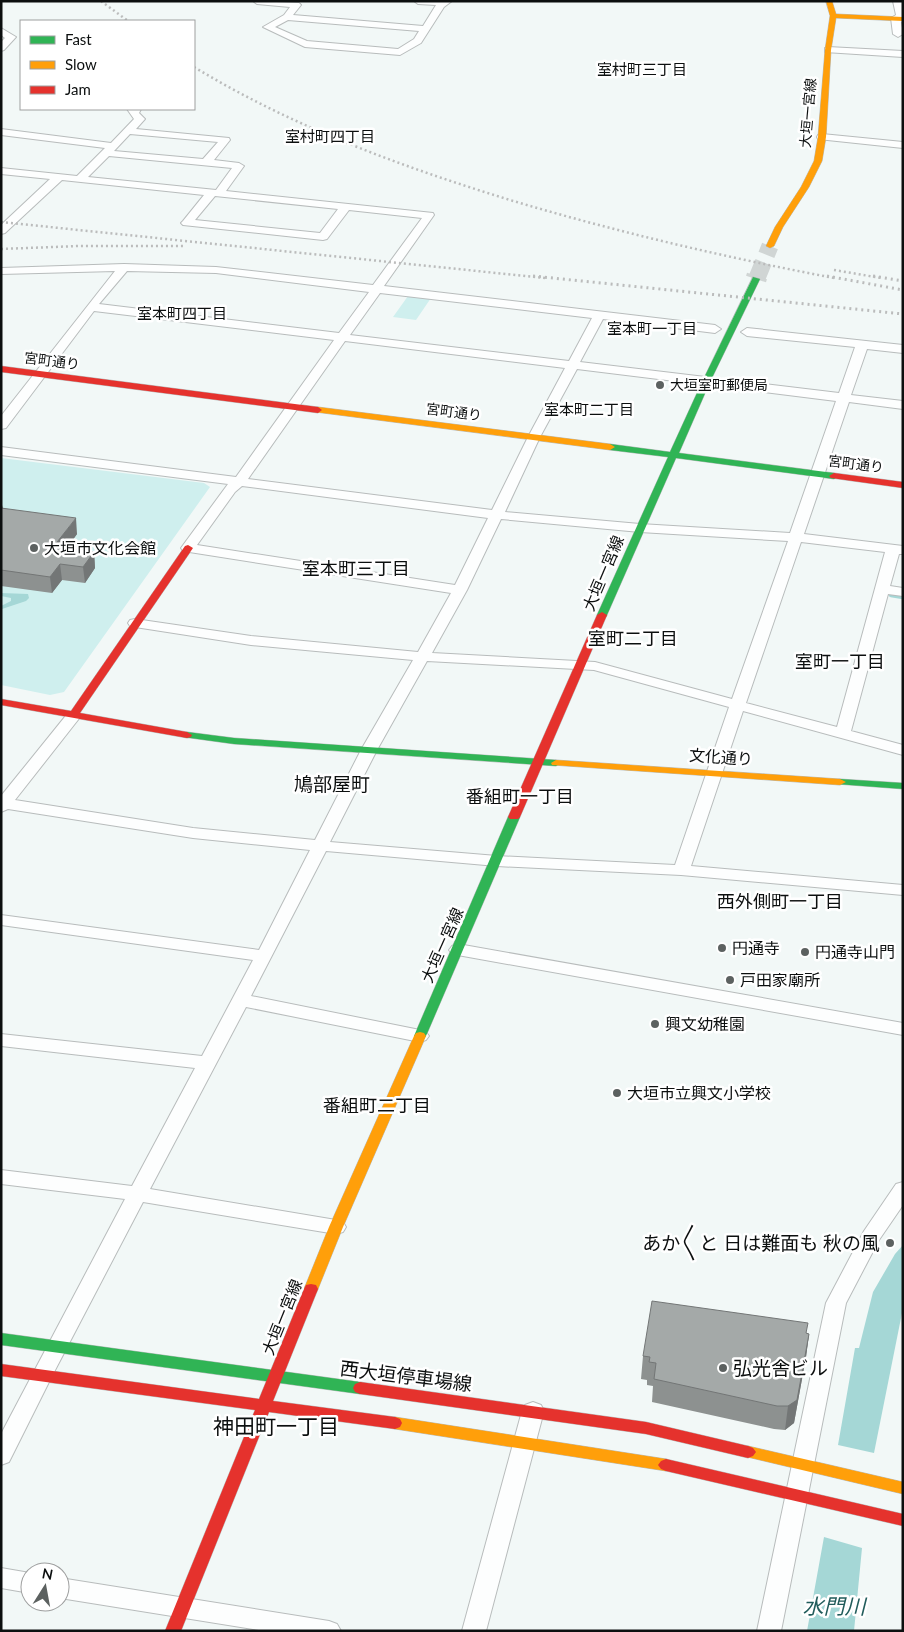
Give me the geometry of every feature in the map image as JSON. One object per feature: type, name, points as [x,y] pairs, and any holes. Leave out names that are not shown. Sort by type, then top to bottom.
[{"type":"main road","name":"大垣一宮線","points":[[770,246],[779,227],[805,187],[818,162],[833,16],[829,1]]},
{"type":"main road","points":[[833,16],[900,19]]},
{"type":"main road","name":"大垣一宮線","points":[[173,1631],[336,1227],[497,861],[538,761],[640,528],[706,382],[756,279]]},
{"type":"main road","name":"宮町通り","points":[[1,369],[903,485]]},
{"type":"main road","points":[[73,716],[188,548]]},
{"type":"main road","name":"文化通り","points":[[1,702],[159,731],[234,740],[903,786]]},
{"type":"main road","name":"西大垣停車場線","points":[[1,1339],[533,1410],[646,1428],[903,1488]]},
{"type":"main road","points":[[1,1370],[322,1412],[647,1461],[903,1520]]},
{"type":"street","points":[[257,1],[296,5],[287,17],[268,27],[305,44],[400,52],[418,41],[446,2]]},
{"type":"street","points":[[418,1],[446,2]]},
{"type":"street","points":[[898,1],[900,19],[898,34]]},
{"type":"street","points":[[287,17],[425,30]]},
{"type":"street","points":[[1,31],[12,37],[1,48]]},
{"type":"street","points":[[828,50],[903,54]]},
{"type":"street","points":[[79,180],[140,119],[134,114],[136,110]]},
{"type":"street","points":[[128,131],[225,140],[206,163]]},
{"type":"street","points":[[1,132],[110,150],[240,166],[186,222],[323,237],[346,206]]},
{"type":"street","points":[[822,137],[903,145]]},
{"type":"street","points":[[1,171],[429,215],[240,481],[230,489],[188,548],[460,590]]},
{"type":"street","points":[[1,231],[58,178]]},
{"type":"street","points":[[1,426],[91,307],[124,268]]},
{"type":"street","points":[[1,272],[124,268],[216,270],[715,328]]},
{"type":"street","points":[[91,307],[573,367],[903,405]]},
{"type":"street","points":[[1,1456],[206,1062],[264,956],[369,750],[460,590],[534,437],[599,316]]},
{"type":"street","points":[[747,332],[903,350]]},
{"type":"street","points":[[680,870],[862,345]]},
{"type":"street","points":[[1,451],[497,515],[640,528],[795,537],[898,550],[883,589],[843,733]]},
{"type":"street","points":[[883,589],[903,592]]},
{"type":"street","points":[[135,623],[206,635],[300,646],[421,656],[595,666],[903,750]]},
{"type":"street","points":[[2,804],[73,716]]},
{"type":"street","points":[[2,804],[193,833],[321,846],[497,861],[680,870],[903,890]]},
{"type":"street","points":[[1,920],[264,956]]},
{"type":"street","points":[[458,950],[903,1028]]},
{"type":"street","points":[[240,1000],[420,1036]]},
{"type":"street","points":[[1,1040],[206,1062]]},
{"type":"street","points":[[1,1177],[138,1194],[336,1227]]},
{"type":"street","points":[[769,1631],[836,1304],[871,1236],[903,1189]]},
{"type":"street","points":[[474,1631],[533,1410]]},
{"type":"street","points":[[1,1578],[20,1581]]},
{"type":"street","points":[[70,1590],[329,1631]]},
{"type":"shaded area","points":[[408,296],[431,298],[416,320],[393,317]]},
{"type":"shaded area","points":[[1,458],[204,483],[210,487],[64,692],[50,695],[1,685]]},
{"type":"water","points":[[1,593],[28,594],[29,598],[26,601],[2,609],[1,606],[11,601],[11,598],[1,596]]},
{"type":"water","points":[[903,1245],[903,1308],[874,1453],[838,1445],[855,1348],[859,1348],[873,1292],[895,1254]]},
{"type":"water","name":"水門川","points":[[824,1537],[862,1548],[854,1631],[807,1631]]},
{"type":"building","name":"大垣市文化会館","points":[[1,508],[76,518],[54,546],[94,552],[83,567],[60,564],[50,577],[1,570]]},
{"type":"building","name":"弘光舎ビル","points":[[652,1301],[808,1323],[806,1333],[809,1334],[797,1400],[788,1406],[777,1406],[654,1379],[656,1363],[649,1362],[650,1357],[643,1356]]},
{"type":"waterway","points":[[891,595],[903,597]]},
{"type":"tunnel","points":[[757,278],[770,246]]},
{"type":"railway","points":[[101,1],[127,20]]},
{"type":"railway","points":[[195,68],[231,89],[308,126],[388,159],[469,187],[550,212],[711,253],[834,278]]},
{"type":"railway","points":[[1,222],[545,278]]},
{"type":"railway","points":[[1,249],[79,246],[184,246]]},
{"type":"railway","points":[[834,270],[881,278]]},
{"type":"railway","points":[[533,276],[903,314]]},
{"type":"railway","points":[[827,276],[903,290]]},
{"type":"railway","points":[[873,276],[903,281]]},
{"type":"traffic: fast","points":[[602,615],[706,382],[756,279]]},
{"type":"traffic: fast","points":[[610,447],[834,476]]},
{"type":"traffic: fast","points":[[187,735],[234,741],[556,763]]},
{"type":"traffic: fast","points":[[840,782],[903,786]]},
{"type":"traffic: fast","points":[[420,1036],[514,817]]},
{"type":"traffic: fast","points":[[1,1339],[360,1388]]},
{"type":"traffic: slow","points":[[770,246],[779,227],[805,187],[818,161],[822,137],[828,50],[833,16],[829,1]]},
{"type":"traffic: slow","points":[[833,16],[903,19]]},
{"type":"traffic: slow","points":[[318,410],[610,447]]},
{"type":"traffic: slow","points":[[556,763],[840,782]]},
{"type":"traffic: slow","points":[[311,1289],[336,1227],[420,1036]]},
{"type":"traffic: slow","points":[[395,1423],[666,1465]]},
{"type":"traffic: slow","points":[[748,1452],[903,1488]]},
{"type":"traffic: jam","points":[[1,369],[318,410]]},
{"type":"traffic: jam","points":[[834,476],[903,485]]},
{"type":"traffic: jam","points":[[73,716],[188,548]]},
{"type":"traffic: jam","points":[[514,817],[602,615]]},
{"type":"traffic: jam","points":[[1,702],[187,735]]},
{"type":"traffic: jam","points":[[173,1631],[311,1289]]},
{"type":"traffic: jam","points":[[1,1370],[395,1423]]},
{"type":"traffic: jam","points":[[360,1388],[646,1428],[748,1452]]},
{"type":"traffic: jam","points":[[666,1465],[903,1520]]},
{"type":"place","name":"大垣室町郵便局","points":[[660,385]]},
{"type":"place","name":"大垣市文化会館","points":[[34,548]]},
{"type":"place","name":"円通寺","points":[[722,948]]},
{"type":"place","name":"円通寺山門","points":[[805,952]]},
{"type":"place","name":"戸田家廟所","points":[[730,980]]},
{"type":"place","name":"興文幼稚園","points":[[655,1024]]},
{"type":"place","name":"大垣市立興文小学校","points":[[617,1093]]},
{"type":"place","name":"あか〱と 日は難面も 秋の風","points":[[890,1243]]},
{"type":"place","name":"弘光舎ビル","points":[[723,1368]]},
{"type":"district","name":"室村町三丁目","points":[[642,70]]},
{"type":"district","name":"室村町四丁目","points":[[330,137]]},
{"type":"district","name":"室本町四丁目","points":[[182,314]]},
{"type":"district","name":"室本町一丁目","points":[[652,329]]},
{"type":"district","name":"室本町二丁目","points":[[589,410]]},
{"type":"district","name":"室本町三丁目","points":[[356,569]]},
{"type":"district","name":"室町二丁目","points":[[633,639]]},
{"type":"district","name":"室町一丁目","points":[[840,662]]},
{"type":"district","name":"鳩部屋町","points":[[332,784]]},
{"type":"district","name":"番組町一丁目","points":[[520,797]]},
{"type":"district","name":"西外側町一丁目","points":[[780,902]]},
{"type":"district","name":"番組町二丁目","points":[[377,1106]]},
{"type":"district","name":"神田町一丁目","points":[[276,1427]]}]
